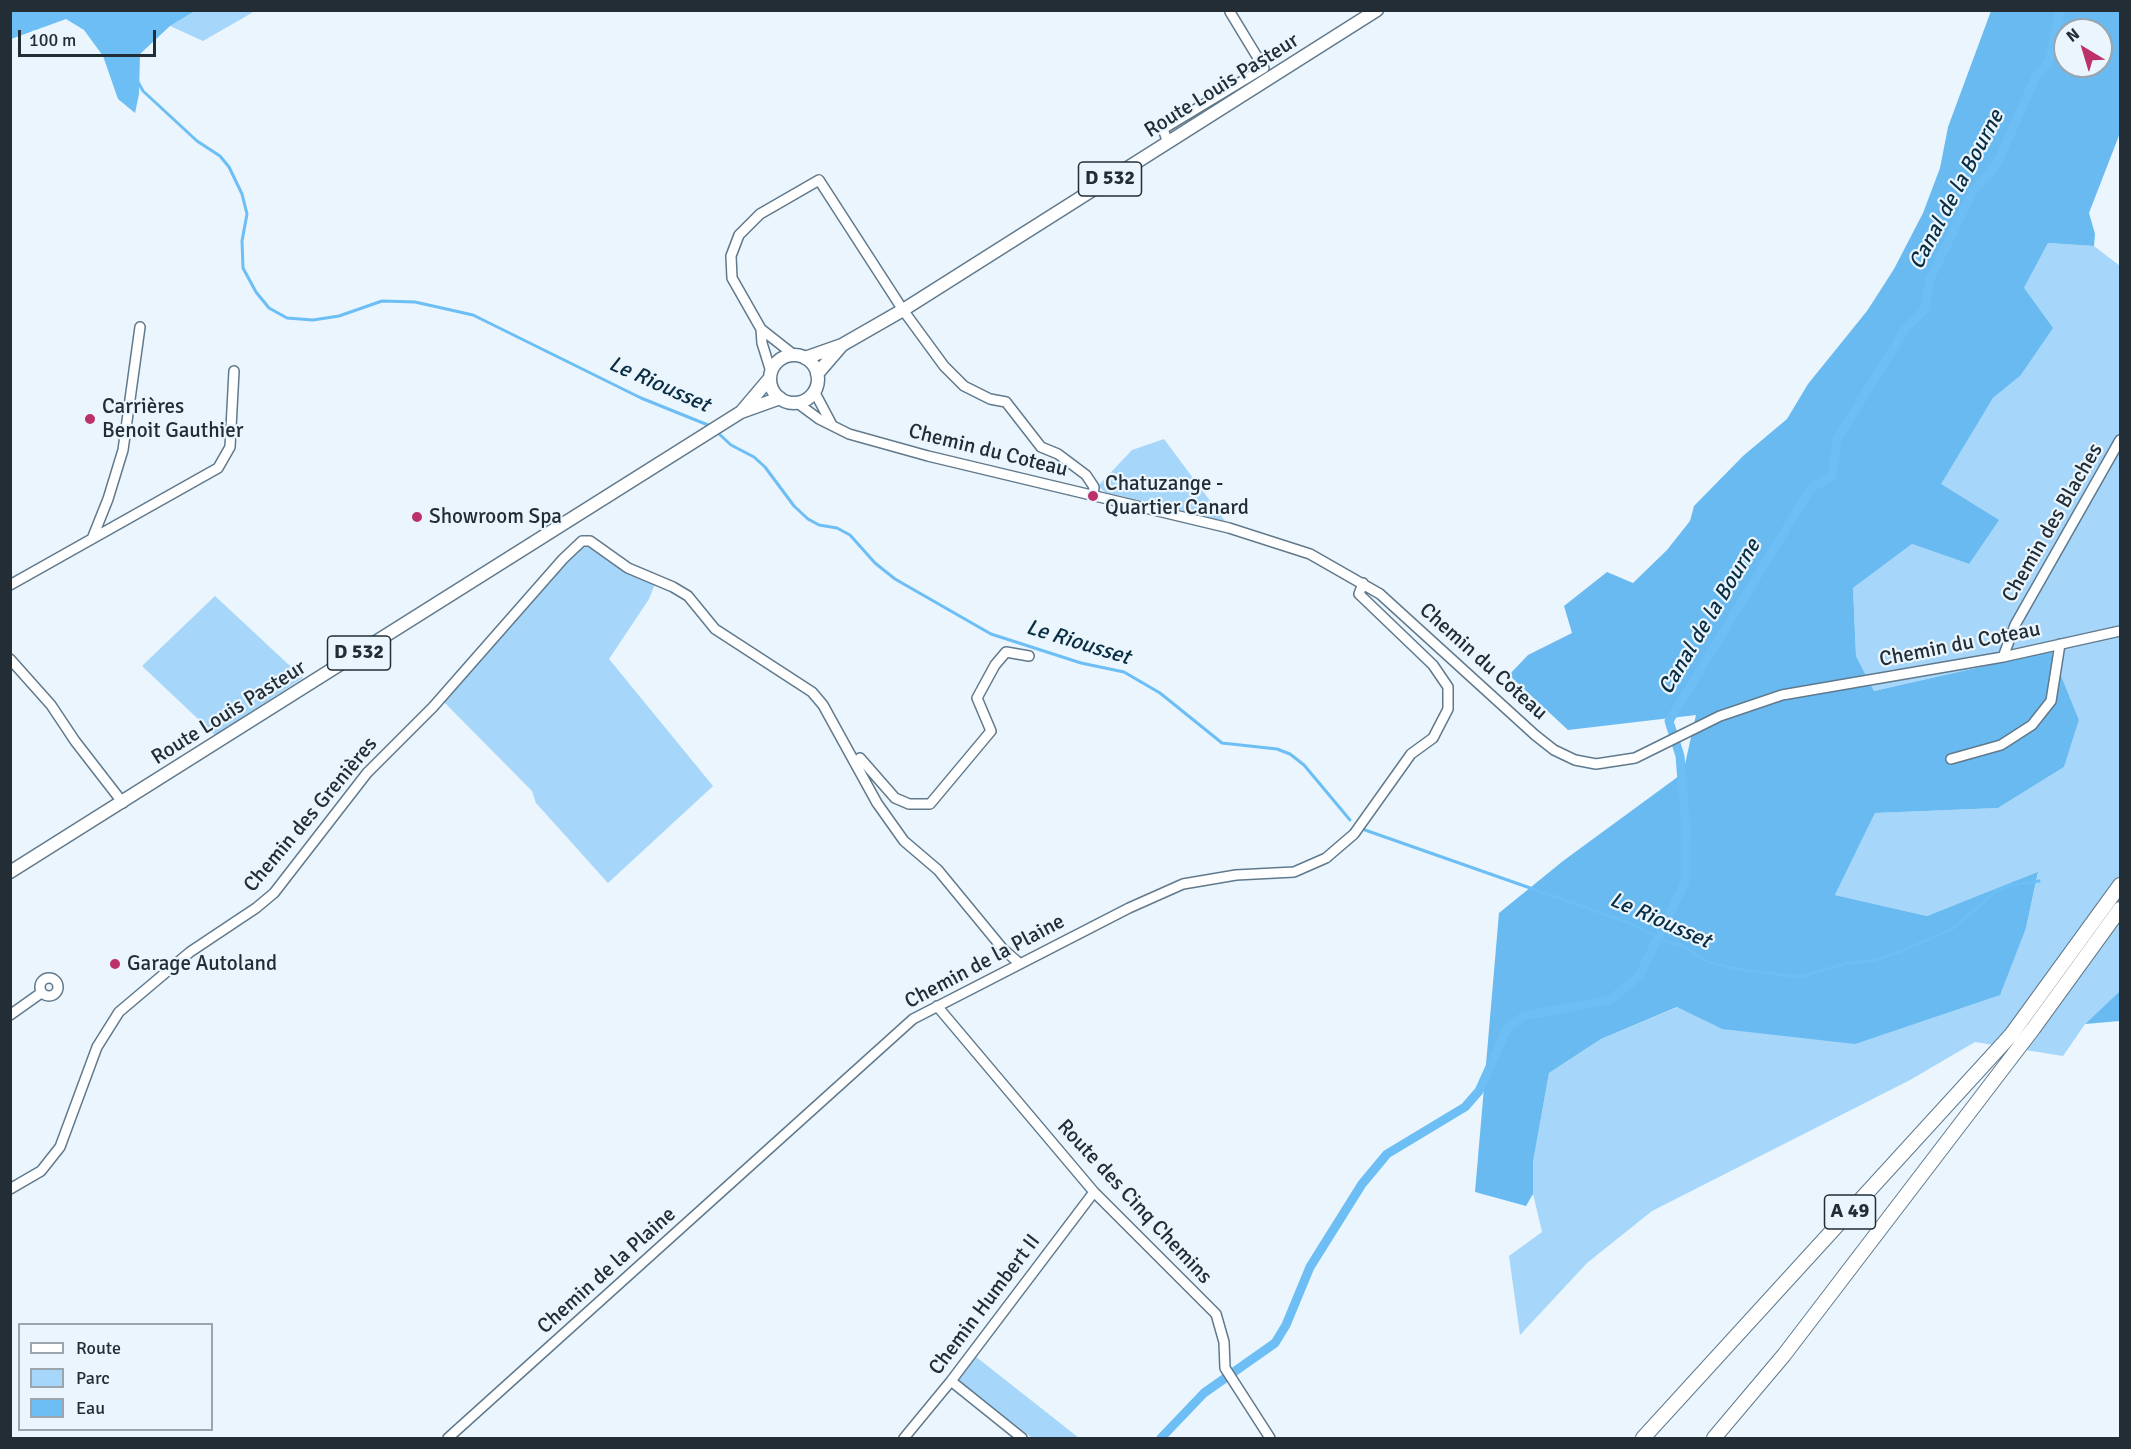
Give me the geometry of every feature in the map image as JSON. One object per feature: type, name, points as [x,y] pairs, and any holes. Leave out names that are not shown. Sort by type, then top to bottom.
[{"type":"highway","name":"A 49","points":[[1643,1438],[2011,1035],[2121,885]]},
{"type":"highway","name":"A 49","points":[[1714,1438],[1820,1308],[2033,1029],[2121,909]]},
{"type":"main road","name":"Route Louis Pasteur","points":[[800,356],[842,345],[903,310],[1377,10]]},
{"type":"main road","name":"Route Louis Pasteur","points":[[817,375],[842,345]]},
{"type":"main road","points":[[800,356],[813,365],[817,375],[814,391],[806,399],[795,402],[780,398],[772,389],[771,375],[779,360],[800,356]]},
{"type":"main road","name":"Route Louis Pasteur","points":[[741,412],[771,375]]},
{"type":"main road","name":"Route Louis Pasteur","points":[[10,872],[741,412],[780,398]]},
{"type":"street","points":[[1168,143],[1163,129],[1264,68],[1230,12]]},
{"type":"street","points":[[771,375],[760,329],[732,278],[731,256],[739,236],[760,214],[819,180],[929,348],[964,386],[990,399],[1006,402],[1041,447],[1058,454],[1086,475],[1094,487],[1093,496]]},
{"type":"street","points":[[92,539],[108,499],[123,450],[140,327]]},
{"type":"street","points":[[760,329],[800,356]]},
{"type":"street","points":[[10,585],[218,468],[230,447],[234,423],[234,371]]},
{"type":"street","points":[[814,391],[831,423]]},
{"type":"street","name":"Chemin du Coteau","points":[[795,402],[819,419],[849,434],[917,453],[1278,542],[1310,554],[1363,583],[1395,607],[1554,750],[1575,760],[1596,764],[1635,758],[1720,716],[1782,695],[2003,657],[2121,631]]},
{"type":"street","name":"Chemin des Blaches","points":[[2003,657],[2015,625],[2121,440]]},
{"type":"street","name":"Chemin des Grenières","points":[[10,1189],[41,1171],[60,1147],[97,1047],[119,1012],[190,952],[274,893],[367,773],[433,707],[563,559],[582,542],[590,541],[628,568],[688,596],[715,629],[812,692],[824,705],[843,736]]},
{"type":"street","name":"Chemin de la Plaine","points":[[448,1438],[891,1036],[913,1019],[1139,903],[1183,884],[1236,875],[1294,872],[1326,858],[1354,834],[1411,753],[1433,738],[1448,709],[1448,687],[1433,665],[1359,594],[1363,583]]},
{"type":"street","points":[[1951,759],[2001,745],[2032,725],[2051,701],[2060,644]]},
{"type":"street","points":[[843,736],[865,766],[896,798],[909,804],[930,804],[991,731],[977,698],[995,664],[1006,652],[1029,656]]},
{"type":"street","points":[[10,659],[51,705],[75,741],[123,802]]},
{"type":"street","points":[[843,736],[877,802],[904,841],[938,870],[1004,949],[1020,963]]},
{"type":"street","points":[[10,1015],[41,993]]},
{"type":"street","name":"Route des Cinq Chemins","points":[[937,1006],[1094,1192],[1216,1314],[1224,1342],[1223,1362],[1270,1438]]},
{"type":"street","name":"Chemin Humbert II","points":[[904,1438],[951,1381],[1094,1192]]},
{"type":"street","points":[[951,1381],[1022,1438]]},
{"type":"green space","points":[[195,11],[255,11],[203,41],[170,26]]},
{"type":"green space","points":[[2048,243],[2094,246],[2120,266],[2120,991],[2085,1024],[2063,1056],[1975,1042],[1910,1080],[1652,1211],[1587,1263],[1520,1335],[1509,1256],[1542,1232],[1533,1194],[1533,1162],[1549,1073],[1601,1039],[1678,1007],[1722,1029],[2026,928],[2038,873],[1927,916],[1835,895],[1875,813],[1998,808],[2064,767],[2079,720],[2051,651],[1874,691],[1856,656],[1853,588],[1912,544],[1969,564],[1940,484],[1993,398],[2020,376],[2024,288]]},
{"type":"green space","points":[[1164,439],[1225,521],[1105,492],[1098,486],[1132,450]]},
{"type":"green space","points":[[587,545],[655,584],[649,599],[609,659],[713,786],[608,883],[536,803],[532,791],[442,700],[576,552]]},
{"type":"green space","points":[[215,596],[303,678],[215,735],[142,666]]},
{"type":"green space","points":[[975,1356],[1079,1438],[1032,1438],[957,1380]]},
{"type":"shaded area","points":[[1991,11],[2120,11],[2120,133],[2089,213],[2095,234],[2094,246],[2048,243],[2024,288],[2053,328],[2020,376],[1993,398],[1941,484],[1999,520],[1969,564],[1912,544],[1853,588],[1856,656],[1874,691],[2051,651],[2079,720],[2064,767],[1998,808],[1875,813],[1835,895],[1927,916],[2038,872],[2026,928],[2000,995],[1855,1044],[1722,1029],[1677,1007],[1601,1039],[1549,1073],[1533,1162],[1533,1194],[1526,1206],[1475,1192],[1499,913],[1563,861],[1683,773],[1696,715],[1568,730],[1509,675],[1528,655],[1572,633],[1564,606],[1607,572],[1633,583],[1667,550],[1690,521],[1694,506],[1743,456],[1787,419],[1808,384],[1867,311],[1894,269],[1923,213],[1940,168],[1948,127]]},
{"type":"shaded area","points":[[2120,991],[2120,1021],[2085,1024]]},
{"type":"water","points":[[11,10],[195,11],[170,26],[140,54],[139,94],[135,113],[118,99],[103,56],[84,30],[66,19],[11,39]]},
{"type":"waterway","name":"Canal de la Bourne","points":[[1161,1438],[1204,1393],[1275,1343],[1286,1325],[1310,1267],[1362,1184],[1387,1154],[1465,1107],[1479,1091],[1508,1027],[1524,1016],[1610,1000],[1639,976],[1685,882],[1686,830],[1680,756],[1669,721],[1811,488],[1832,476],[1837,439],[1906,328],[1925,309],[1930,279],[1972,193],[1997,164],[2037,74],[2048,64],[2060,10]]},
{"type":"waterway","name":"Le Riousset","points":[[138,82],[143,91],[197,141],[220,156],[229,167],[242,194],[247,214],[242,241],[243,268],[256,292],[269,308],[287,318],[313,320],[339,316],[382,301],[415,302],[473,315],[641,398],[713,427]]},
{"type":"waterway","name":"Le Riousset","points":[[717,432],[731,445],[754,457],[765,467],[794,506],[808,519],[819,525],[837,528],[850,535],[875,563],[895,579],[991,634],[1081,663],[1124,672],[1160,693],[1222,743],[1277,749],[1290,754],[1304,765],[1350,820]]},
{"type":"waterway","name":"Le Riousset","points":[[1365,830],[1627,922],[1667,942],[1681,945],[1708,962],[1736,969],[1800,977],[1848,963],[1872,961],[1902,951],[1952,929],[1996,891],[2008,886],[2039,881]]},
{"type":"place","name":"Carrières Benoit Gauthier","points":[[90,419]]},
{"type":"place","name":"Chatuzange - Quartier Canard","points":[[1093,496]]},
{"type":"place","name":"Showroom Spa","points":[[417,517]]},
{"type":"place","name":"Garage Autoland","points":[[115,964]]}]
